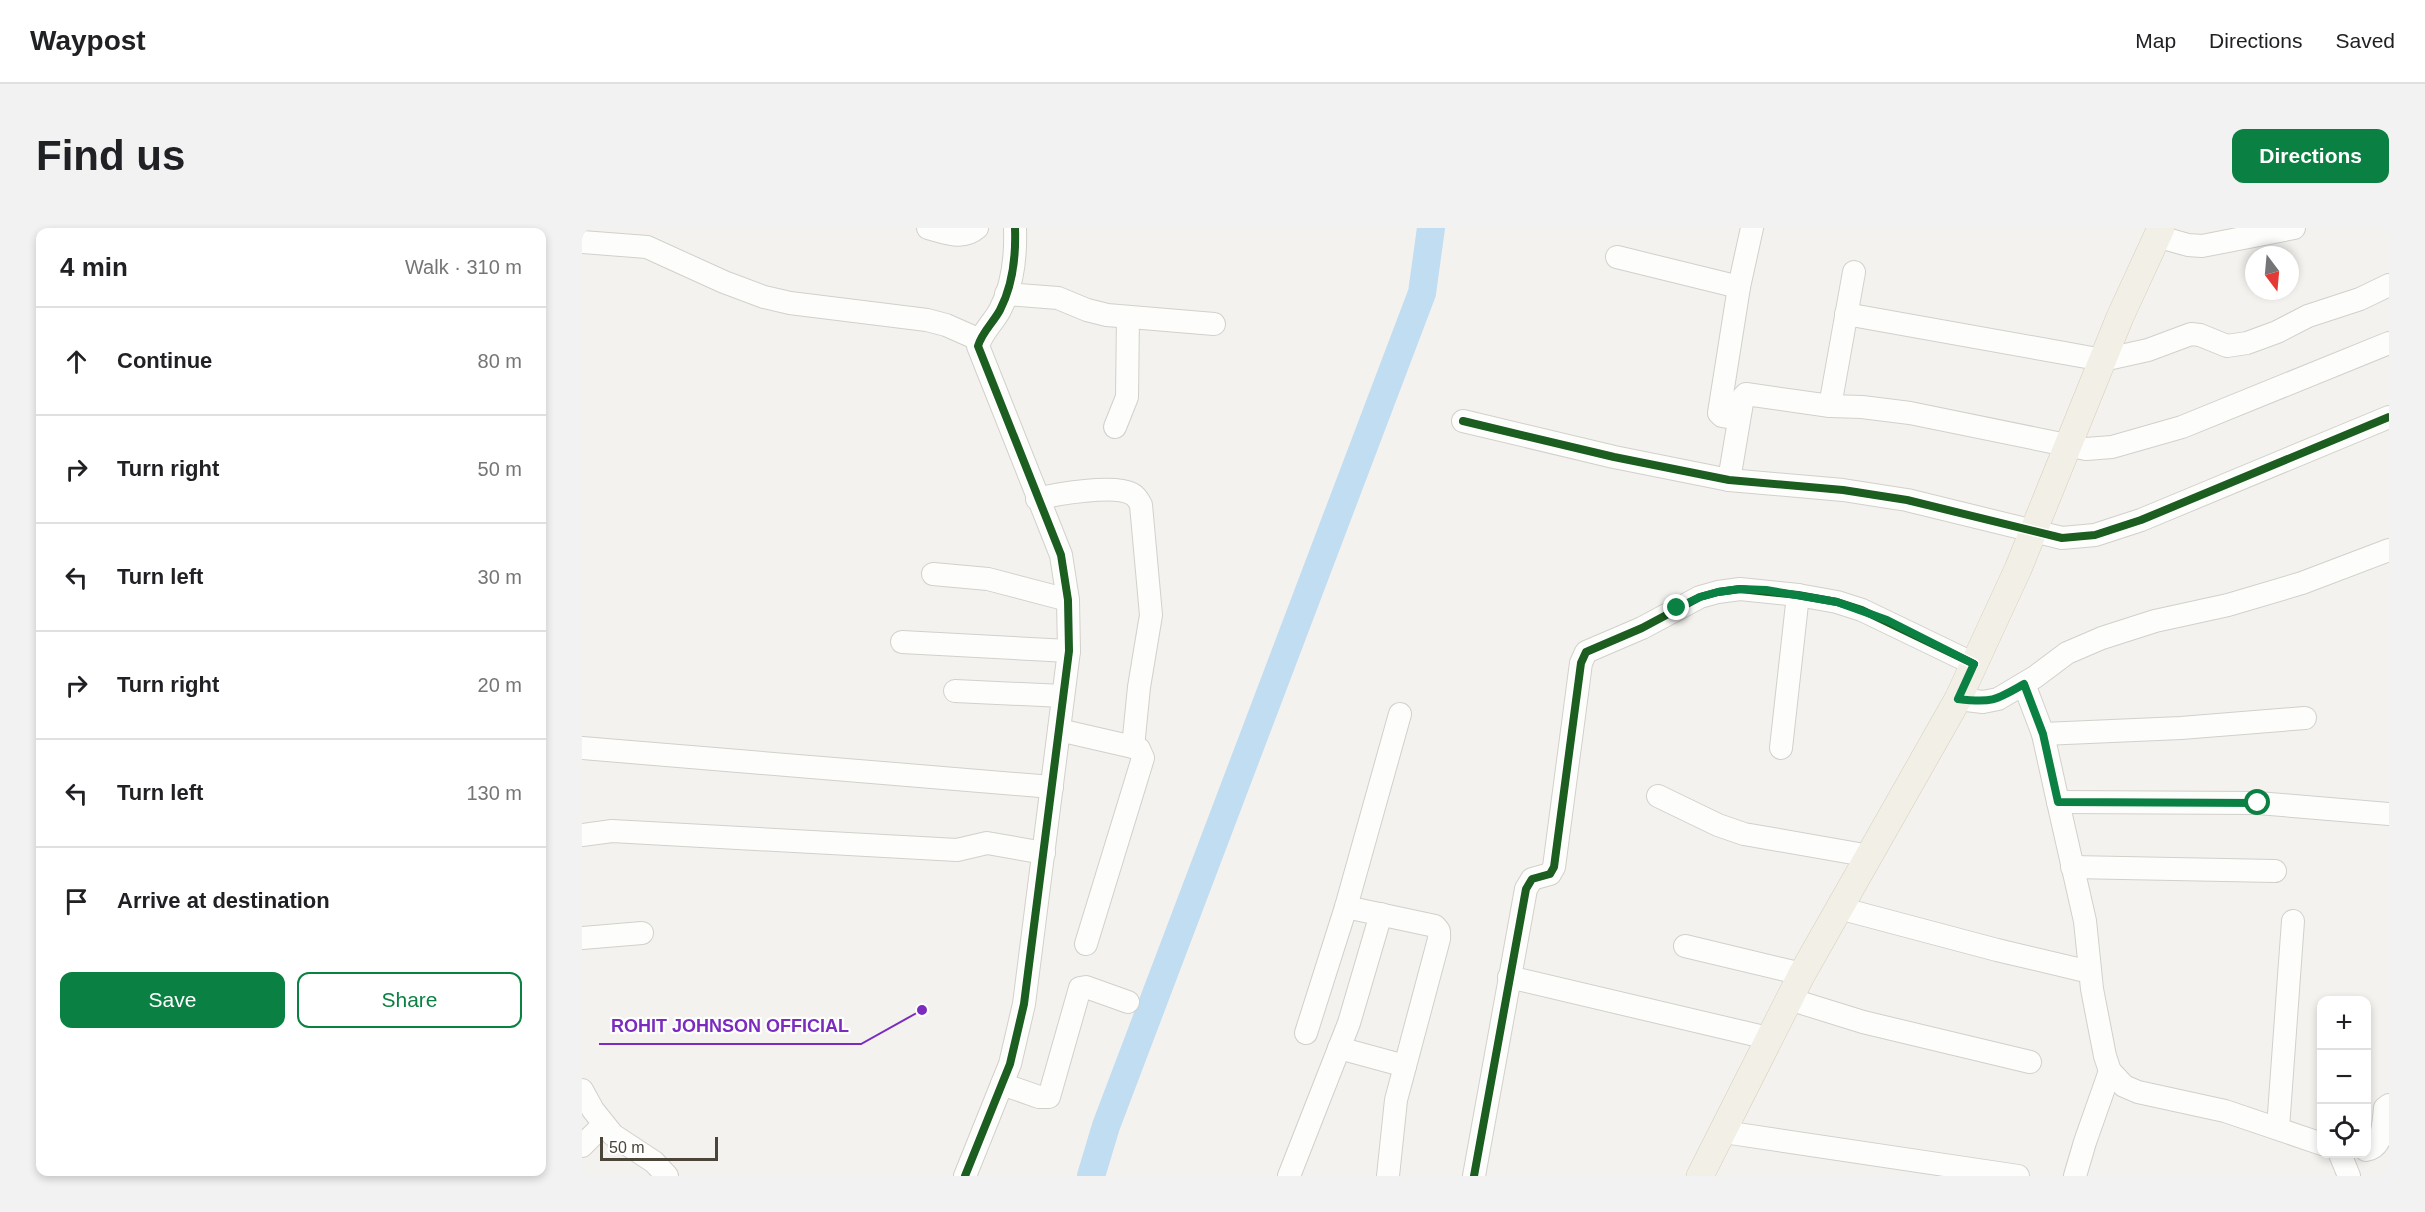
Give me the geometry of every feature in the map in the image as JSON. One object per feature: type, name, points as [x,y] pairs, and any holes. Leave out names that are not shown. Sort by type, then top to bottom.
[{"type":"main road","points":[[1700,1176],[1802,974],[1958,699],[2034,531],[2158,232]]},
{"type":"street","points":[[928,228],[960,236],[969,234],[977,228]]},
{"type":"street","points":[[965,1176],[1010,1064],[1024,1004],[1069,651],[1068,600],[1060,555],[980,354],[980,340],[1000,310],[1006,294],[1016,255],[1015,228]]},
{"type":"street","points":[[1739,419],[1722,416],[1719,413],[1739,287],[1752,228]]},
{"type":"street","points":[[2158,232],[2188,245],[2202,246],[2294,228]]},
{"type":"street","points":[[582,242],[647,247],[724,282],[764,297],[790,303],[927,320],[946,325],[980,340]]},
{"type":"street","points":[[1617,257],[1739,287]]},
{"type":"street","points":[[1830,406],[1854,272]]},
{"type":"street","points":[[1846,314],[2103,360],[2148,350],[2191,334],[2200,335],[2227,346],[2247,343],[2277,332],[2308,316],[2360,299],[2389,285]]},
{"type":"street","points":[[1006,294],[1058,298],[1096,313],[1214,324]]},
{"type":"street","points":[[1115,427],[1127,397],[1128,317]]},
{"type":"street","points":[[1729,480],[1743,397],[1746,394],[1830,406],[1910,413],[2069,446],[2101,449],[2182,427],[2389,343]]},
{"type":"street","points":[[1463,421],[1614,458],[1729,480],[1853,491],[1918,503],[2062,538],[2076,538],[2117,529],[2389,417]]},
{"type":"street","points":[[1037,499],[1068,492],[1123,491],[1132,494],[1141,505],[1151,615],[1139,687],[1133,747]]},
{"type":"street","points":[[1958,699],[1983,702],[1998,699],[2024,684],[2067,653],[2102,638],[2156,621],[2228,605],[2302,583],[2389,550]]},
{"type":"street","points":[[933,574],[988,579],[1068,600]]},
{"type":"street","points":[[1474,1176],[1526,889],[1532,879],[1550,874],[1554,867],[1581,663],[1586,652],[1628,634],[1700,597],[1740,589],[1798,595],[1837,602],[1862,610],[1974,664]]},
{"type":"street","points":[[1781,748],[1798,595]]},
{"type":"street","points":[[902,642],[1069,651]]},
{"type":"street","points":[[2024,684],[2043,734],[2085,921],[2090,972],[2105,1056],[2110,1071],[2124,1086],[2138,1092],[2224,1111],[2317,1141]]},
{"type":"street","points":[[956,691],[1063,696]]},
{"type":"street","points":[[1306,1033],[1346,907],[1400,714]]},
{"type":"street","points":[[2043,734],[2181,728],[2305,718]]},
{"type":"street","points":[[1059,730],[1133,747],[1141,752],[1143,763],[1086,944]]},
{"type":"street","points":[[582,748],[1052,787]]},
{"type":"street","points":[[1658,796],[1731,830],[1774,840],[1870,856]]},
{"type":"street","points":[[2058,802],[2258,803],[2389,814]]},
{"type":"street","points":[[582,836],[612,831],[950,850],[987,843],[1044,853]]},
{"type":"street","points":[[2072,867],[2275,871]]},
{"type":"street","points":[[1346,907],[1435,926],[1440,935],[1396,1100],[1388,1176]]},
{"type":"street","points":[[1839,908],[1976,945],[2090,972]]},
{"type":"street","points":[[1289,1176],[1339,1048],[1359,991],[1381,914]]},
{"type":"street","points":[[2278,1128],[2294,921]]},
{"type":"street","points":[[582,938],[642,933]]},
{"type":"street","points":[[1685,946],[1802,974]]},
{"type":"street","points":[[1509,977],[1768,1038]]},
{"type":"street","points":[[1002,1084],[1039,1097],[1049,1096],[1080,988],[1086,987],[1128,1002]]},
{"type":"street","points":[[1789,999],[1863,1022],[2030,1062]]},
{"type":"street","points":[[1339,1048],[1405,1066]]},
{"type":"street","points":[[2075,1176],[2110,1071]]},
{"type":"street","points":[[582,1090],[603,1125],[613,1135],[654,1162],[667,1176]]},
{"type":"street","points":[[2371,1149],[2378,1144],[2385,1108],[2389,1105]]},
{"type":"street","points":[[582,1146],[603,1125]]},
{"type":"street","points":[[1724,1132],[2018,1176]]},
{"type":"street","points":[[2342,1158],[2349,1176]]},
{"type":"waterway","points":[[1091,1176],[1106,1126],[1422,293],[1431,228]]},
{"type":"cycle path","points":[[965,1176],[1010,1064],[1024,1004],[1069,651],[1068,600],[1061,555],[978,346],[982,336],[1000,310],[1008,291],[1014,260],[1015,228]]},
{"type":"cycle path","points":[[1463,421],[1614,457],[1729,480],[1843,490],[1907,500],[2062,538],[2095,535],[2141,520],[2389,417]]},
{"type":"cycle path","points":[[1474,1176],[1526,889],[1532,879],[1550,874],[1554,867],[1581,663],[1586,652],[1642,628],[1700,597],[1740,589],[1798,595],[1837,602],[1862,610],[1974,664]]},
{"type":"place","name":"ROHIT JOHNSON OFFICIAL","points":[[922,1010]]},
{"type":"route","points":[[1677,608],[1700,597],[1740,589],[1766,590],[1837,602],[1887,620],[1974,664],[1958,699],[1983,702],[1998,699],[2024,684],[2043,734],[2058,802],[2258,803]]}]
